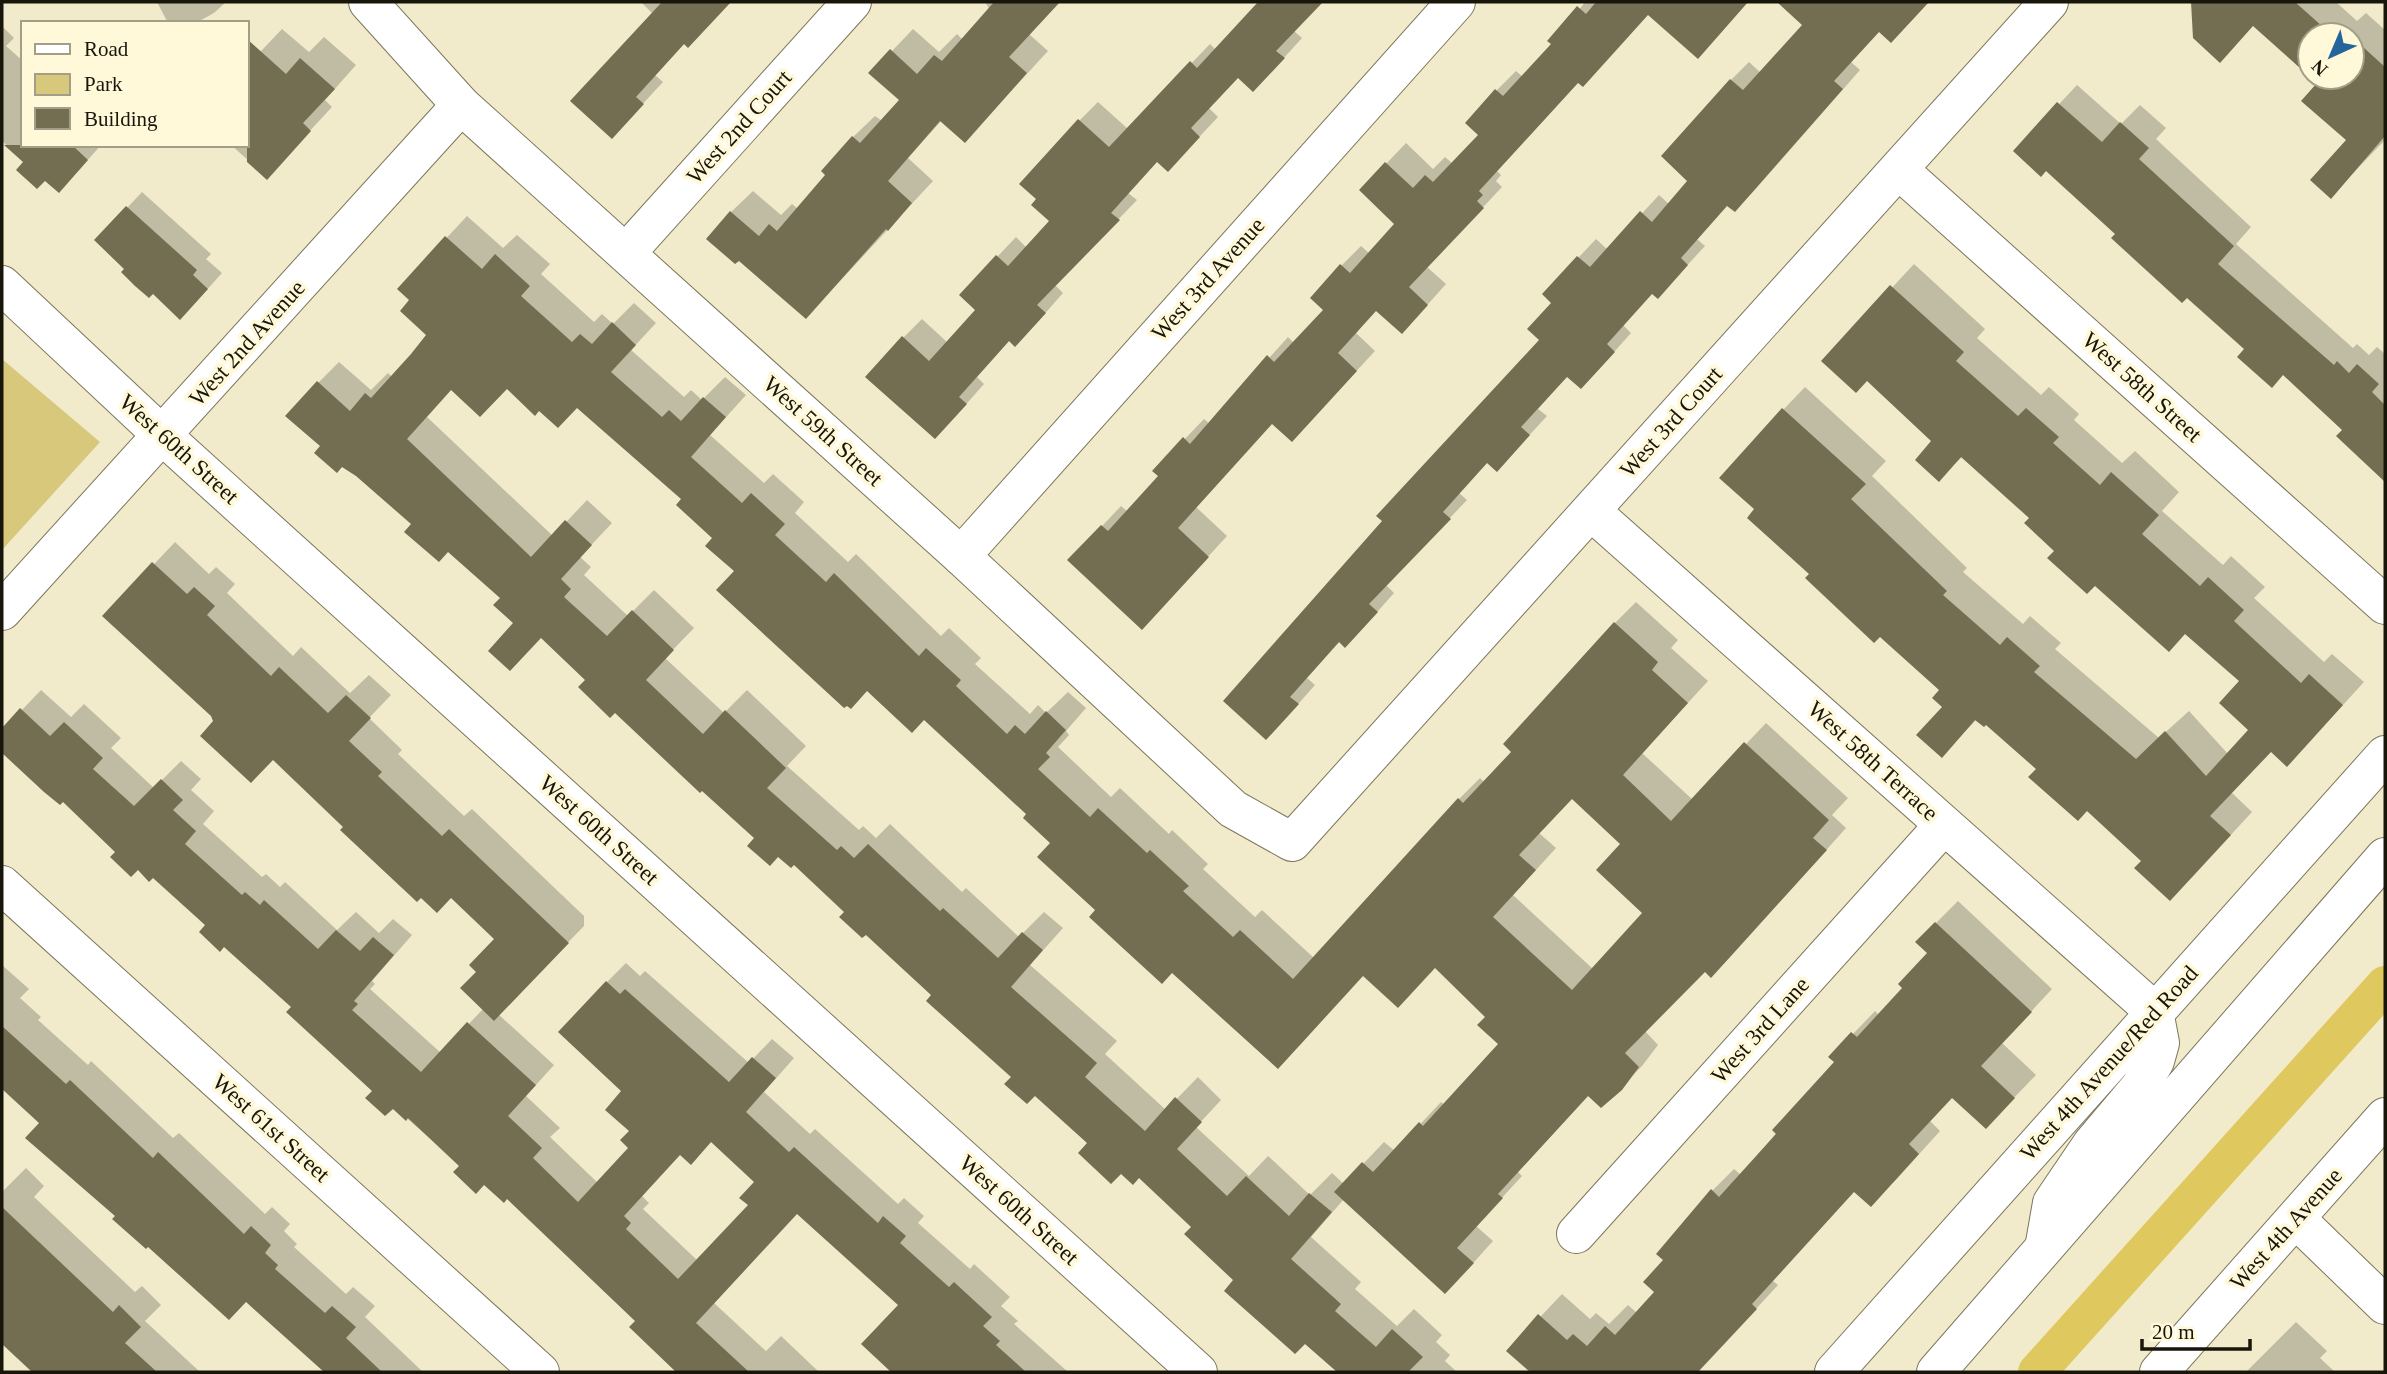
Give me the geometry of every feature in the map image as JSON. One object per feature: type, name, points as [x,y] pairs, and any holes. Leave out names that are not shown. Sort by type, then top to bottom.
[{"type":"street","name":"West 59th Street","points":[[368,2],[461,105],[961,556],[1233,809],[1292,842]]},
{"type":"street","name":"West 2nd Court","points":[[626,253],[852,2]]},
{"type":"street","name":"West 3rd Avenue","points":[[961,556],[1456,2]]},
{"type":"street","name":"West 3rd Court","points":[[1292,842],[2049,2]]},
{"type":"street","name":"West 2nd Avenue","points":[[2,611],[461,105]]},
{"type":"street","name":"West 58th Street","points":[[1899,170],[2385,605]]},
{"type":"street","name":"West 60th Street","points":[[2,285],[163,436],[1198,1372]]},
{"type":"street","name":"West 58th Terrace","points":[[1591,511],[2154,1011]]},
{"type":"street","name":"West 4th Avenue/Red Road","points":[[1834,1372],[2385,755]]},
{"type":"street","name":"West 3rd Lane","points":[[1576,1234],[1944,825]]},
{"type":"street","points":[[1936,1372],[2385,858]]},
{"type":"street","name":"West 61st Street","points":[[2,885],[540,1372]]},
{"type":"street","points":[[2043,1251],[2052,1203],[2091,1144],[2140,1087],[2155,1061],[2160,1043],[2154,1011]]},
{"type":"street","name":"West 4th Avenue","points":[[2159,1372],[2385,1118]]},
{"type":"street","points":[[2296,1219],[2385,1305]]},
{"type":"green space","points":[[2,359],[100,442],[2,550]]},
{"type":"building","points":[[662,2],[731,2],[688,48],[684,44],[636,97],[644,104],[612,139],[570,101]]},
{"type":"building","points":[[994,2],[1060,2],[1009,57],[1027,73],[965,143],[940,121],[888,181],[912,203],[806,319],[739,261],[735,264],[706,239],[730,211],[759,236],[769,224],[777,231],[825,175],[821,171],[852,136],[860,143],[899,100],[868,73],[890,49],[917,74],[934,55],[942,61]]},
{"type":"building","points":[[1258,2],[1323,2],[1276,51],[1285,58],[1253,92],[1238,78],[1191,128],[1200,137],[1168,172],[1157,162],[1111,213],[1120,220],[1037,305],[1046,313],[1015,347],[1009,341],[959,397],[967,404],[935,439],[865,377],[902,336],[929,361],[975,310],[959,295],[996,255],[1008,266],[1049,221],[1031,205],[1036,199],[1019,184],[1078,119],[1109,147],[1190,61],[1197,68]]},
{"type":"building","points":[[1596,2],[1748,2],[1698,59],[1648,15],[1583,87],[1578,83],[1479,191],[1483,195],[1477,201],[1484,208],[1409,287],[1428,305],[1402,334],[1376,311],[1338,353],[1357,371],[1292,442],[1272,424],[1178,528],[1209,557],[1142,630],[1067,560],[1101,525],[1108,531],[1158,476],[1152,471],[1183,437],[1190,444],[1267,355],[1274,362],[1323,310],[1310,298],[1340,264],[1350,273],[1394,224],[1359,190],[1385,162],[1413,188],[1425,175],[1433,182],[1478,135],[1465,123],[1495,89],[1503,96],[1551,44],[1547,41],[1577,6],[1586,14]]},
{"type":"building","points":[[1777,2],[1929,2],[1891,43],[1879,32],[1834,81],[1843,89],[1735,212],[1727,206],[1681,258],[1688,265],[1658,299],[1652,294],[1607,344],[1615,352],[1581,389],[1567,377],[1521,427],[1530,435],[1497,472],[1487,463],[1443,512],[1451,519],[1369,604],[1378,612],[1345,648],[1339,642],[1290,697],[1299,704],[1266,740],[1223,701],[1382,521],[1376,516],[1539,340],[1527,329],[1551,303],[1542,294],[1577,256],[1590,267],[1640,211],[1652,222],[1687,181],[1661,156],[1730,79],[1743,90],[1802,25]]},
{"type":"building","points":[[2191,2],[2295,2],[2316,21],[2296,21],[2296,64],[2253,26],[2220,63],[2193,38]]},
{"type":"building","points":[[248,40],[286,74],[300,58],[335,89],[303,123],[311,131],[267,180],[247,162]]},
{"type":"building","points":[[2366,50],[2385,67],[2385,136],[2331,199],[2310,180],[2346,140],[2301,101],[2310,91],[2366,91]]},
{"type":"building","points":[[2057,102],[2102,142],[2120,122],[2149,148],[2139,159],[2234,246],[2218,264],[2334,365],[2337,361],[2349,373],[2357,364],[2379,384],[2372,392],[2385,405],[2385,482],[2336,436],[2342,430],[2283,375],[2272,388],[2237,357],[2244,349],[2187,298],[2182,303],[2111,238],[2115,234],[2046,171],[2041,177],[2013,151]]},
{"type":"building","points":[[4,145],[74,147],[88,160],[59,193],[45,181],[37,189],[16,170],[23,162]]},
{"type":"building","points":[[126,206],[197,270],[193,275],[208,289],[180,320],[153,294],[149,298],[135,286],[121,272],[124,269],[94,240]]},
{"type":"building","points":[[445,236],[482,269],[495,254],[530,286],[521,296],[572,342],[580,334],[592,344],[612,322],[636,345],[611,372],[662,417],[669,410],[681,421],[703,397],[726,417],[691,457],[742,503],[751,493],[785,524],[775,535],[826,582],[834,573],[919,656],[926,648],[961,680],[956,686],[1007,734],[1015,725],[1025,734],[1046,711],[1066,730],[1046,753],[1050,757],[1038,769],[1090,817],[1098,808],[1147,853],[1150,850],[1189,886],[1183,891],[1233,937],[1240,930],[1293,979],[1458,798],[1463,803],[1511,752],[1503,744],[1614,622],[1658,662],[1652,670],[1688,703],[1623,775],[1671,821],[1744,742],[1829,820],[1813,838],[1827,850],[1711,978],[1705,972],[1625,1053],[1639,1067],[1622,1090],[1601,1108],[1588,1096],[1498,1194],[1503,1198],[1457,1248],[1474,1263],[1445,1294],[1334,1192],[1362,1162],[1373,1172],[1419,1122],[1423,1126],[1498,1044],[1477,1025],[1485,1017],[1435,968],[1398,1008],[1363,976],[1278,1069],[1172,973],[1162,984],[1089,917],[1095,910],[1037,857],[1050,843],[1023,818],[1026,814],[924,720],[912,733],[867,691],[851,709],[847,706],[844,708],[716,590],[734,571],[705,546],[712,538],[676,505],[681,499],[577,408],[558,428],[539,411],[535,416],[507,389],[480,417],[451,390],[407,439],[531,557],[565,520],[592,545],[561,579],[571,589],[564,597],[607,636],[632,610],[674,650],[646,680],[703,734],[725,710],[786,768],[767,788],[837,850],[841,846],[854,858],[868,844],[940,911],[943,908],[998,958],[1022,932],[1043,950],[1011,987],[1097,1063],[1085,1077],[1145,1131],[1175,1097],[1202,1122],[1177,1149],[1227,1196],[1246,1176],[1289,1216],[1309,1193],[1332,1212],[1291,1259],[1341,1304],[1335,1311],[1376,1347],[1392,1329],[1423,1357],[1408,1372],[1337,1372],[1305,1344],[1295,1354],[1224,1291],[1233,1280],[1184,1234],[1191,1227],[1139,1178],[1133,1185],[1121,1174],[1111,1184],[1078,1153],[1087,1143],[1035,1096],[1027,1104],[1004,1084],[1011,1077],[926,1001],[931,995],[866,935],[862,938],[839,917],[844,912],[794,865],[791,868],[778,857],[770,866],[747,846],[754,838],[702,791],[700,793],[615,713],[610,718],[578,687],[585,680],[541,638],[510,671],[488,651],[513,623],[493,605],[500,598],[448,552],[439,562],[404,532],[411,524],[356,476],[342,467],[337,473],[314,453],[320,446],[285,416],[317,381],[350,411],[365,393],[371,398],[426,335],[400,311],[409,300],[397,289]],"holes":[[[1572,799],[1620,844],[1596,870],[1642,913],[1572,990],[1493,917],[1536,870],[1519,855]]]},
{"type":"building","points":[[1890,285],[1964,352],[1956,361],[2018,416],[2026,408],[2059,437],[2053,443],[2100,485],[2111,472],[2159,515],[2142,534],[2200,586],[2208,577],[2244,610],[2234,621],[2301,683],[2309,674],[2343,705],[2287,767],[2271,752],[2210,816],[2231,835],[2170,901],[2134,868],[2141,861],[2087,811],[2078,821],[2028,777],[2036,769],[1986,725],[1984,727],[1975,720],[1942,758],[1916,735],[1942,707],[1932,698],[1939,690],[1880,637],[1874,643],[1805,578],[1809,574],[1747,518],[1754,509],[1719,478],[1782,408],[1866,484],[1851,499],[1947,591],[1943,595],[2000,645],[2007,637],[2040,666],[2034,672],[2136,759],[2165,731],[2206,776],[2248,730],[2219,703],[2239,681],[2185,634],[2169,652],[2095,586],[2087,594],[2047,558],[2054,551],[2024,523],[2029,518],[1961,457],[1939,482],[1915,460],[1931,441],[1867,381],[1856,393],[1821,361]]},
{"type":"building","points":[[152,562],[187,594],[194,587],[215,606],[207,615],[271,676],[279,667],[328,713],[346,695],[371,718],[349,741],[382,772],[378,776],[442,836],[449,829],[569,943],[494,1021],[460,988],[476,972],[469,965],[494,939],[451,898],[437,913],[421,898],[417,902],[340,830],[343,827],[273,760],[251,783],[200,736],[213,721],[211,716],[102,616]]},
{"type":"building","points":[[20,708],[50,736],[64,722],[103,758],[93,769],[134,806],[161,779],[183,800],[173,810],[196,831],[185,844],[242,895],[245,892],[260,905],[264,900],[318,949],[336,930],[360,951],[373,937],[394,955],[354,1001],[358,1004],[352,1010],[421,1072],[467,1022],[536,1085],[508,1116],[542,1148],[533,1158],[578,1202],[628,1148],[620,1140],[629,1131],[605,1110],[621,1091],[558,1032],[606,981],[620,994],[625,989],[729,1082],[752,1057],[776,1078],[746,1112],[789,1152],[794,1147],[878,1223],[883,1216],[906,1236],[900,1243],[949,1287],[954,1282],[992,1317],[983,1326],[1000,1341],[996,1345],[1026,1372],[891,1372],[861,1344],[898,1305],[797,1214],[696,1323],[749,1372],[676,1372],[629,1327],[635,1321],[507,1199],[504,1203],[484,1185],[476,1194],[453,1172],[459,1166],[408,1118],[406,1121],[393,1109],[385,1116],[365,1098],[372,1091],[286,1012],[291,1007],[224,947],[220,952],[199,932],[205,925],[153,878],[149,882],[138,870],[131,877],[110,857],[115,852],[63,802],[60,805],[2,753],[2,728]],"holes":[[[711,1142],[754,1182],[739,1198],[748,1205],[678,1279],[626,1229],[631,1223],[624,1216],[680,1155],[691,1165]]]},
{"type":"building","points":[[1935,922],[2032,1012],[1981,1066],[2015,1098],[1986,1129],[1952,1098],[1909,1144],[1919,1154],[1871,1207],[1854,1192],[1752,1304],[1757,1309],[1698,1372],[1530,1372],[1506,1351],[1538,1314],[1567,1340],[1573,1334],[1587,1346],[1605,1326],[1615,1335],[1654,1292],[1643,1282],[1663,1260],[1656,1254],[1711,1189],[1719,1197],[1776,1134],[1772,1130],[1834,1062],[1828,1057],[1851,1032],[1857,1037],[1902,988],[1898,984],[1927,953],[1915,942]]},
{"type":"building","points":[[2,1026],[66,1084],[70,1080],[153,1158],[158,1152],[244,1234],[251,1226],[271,1245],[265,1253],[278,1265],[275,1269],[325,1313],[332,1306],[356,1327],[346,1338],[382,1372],[324,1372],[246,1302],[229,1320],[148,1247],[146,1249],[112,1219],[115,1216],[25,1138],[39,1123],[2,1089]]},
{"type":"building","points":[[2,1207],[113,1312],[119,1305],[141,1327],[125,1343],[157,1372],[32,1372],[2,1344]]},
{"type":"waterway","points":[[2037,1372],[2385,985]]}]
